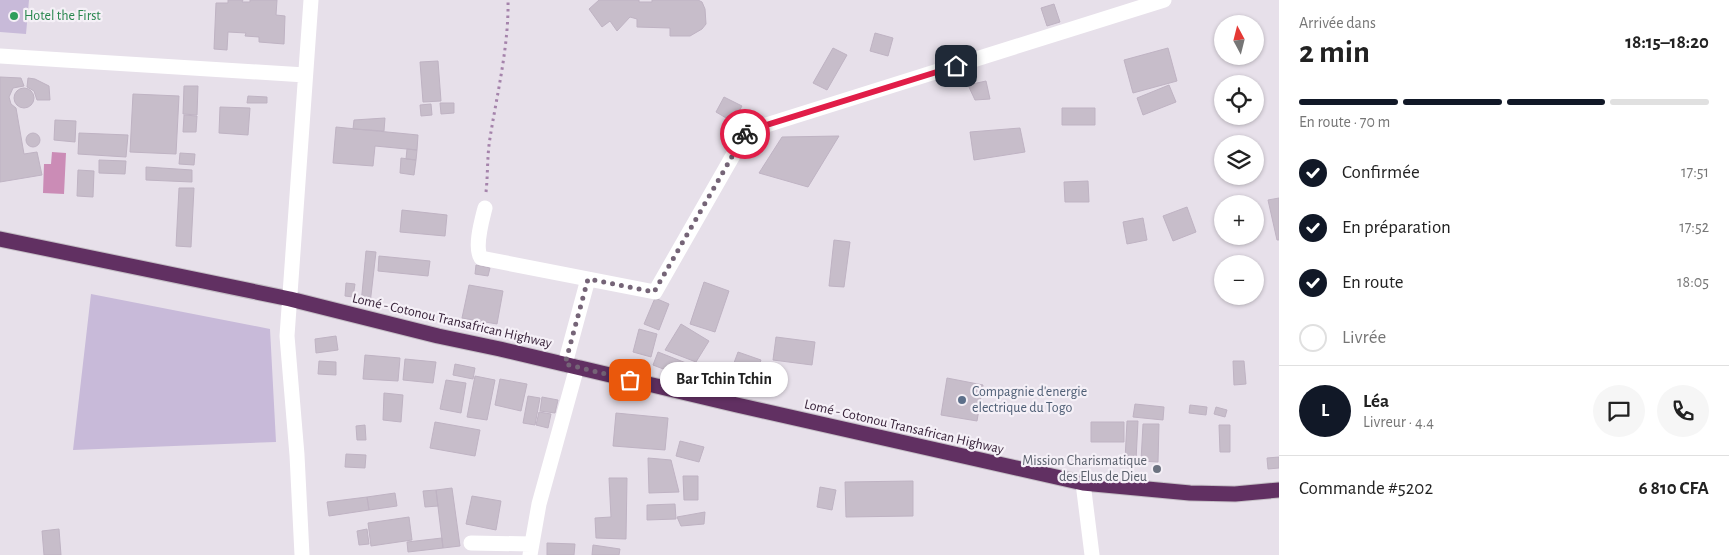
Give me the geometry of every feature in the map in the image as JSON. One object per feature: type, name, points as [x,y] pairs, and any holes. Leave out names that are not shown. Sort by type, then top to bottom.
[{"type":"highway","name":"Lomé - Cotonou Transafrican Highway","points":[[0,239],[290,299],[438,336],[1083,483],[1190,493],[1235,494],[1279,490]]},
{"type":"street","points":[[302,555],[297,455],[287,336],[311,0]]},
{"type":"street","points":[[485,208],[480,227],[478,248],[481,258],[654,292],[747,131],[1164,0]]},
{"type":"street","points":[[0,56],[305,75]]},
{"type":"street","points":[[471,543],[531,549],[588,279]]},
{"type":"street","points":[[1083,483],[1092,555]]},
{"type":"path","points":[[485,208],[490,138],[496,111],[507,35],[508,0]]},
{"type":"shaded area","name":"Hotel the First","points":[[0,0],[29,0],[26,34],[0,32]]},
{"type":"shaded area","points":[[52,152],[66,153],[64,194],[43,193],[44,164],[51,164]]},
{"type":"shaded area","points":[[91,294],[270,329],[276,442],[73,450]]},
{"type":"building","points":[[228,0],[250,2],[250,0],[277,0],[276,15],[285,16],[284,44],[259,42],[259,37],[245,36],[246,33],[228,32],[227,50],[214,49],[216,3],[228,3]]},
{"type":"building","points":[[599,0],[639,0],[639,2],[652,2],[652,0],[698,0],[702,2],[705,9],[706,24],[702,29],[690,36],[670,36],[670,28],[637,27],[637,19],[630,17],[617,31],[610,21],[602,27],[589,9]]},
{"type":"building","points":[[1054,4],[1060,22],[1047,26],[1041,8]]},
{"type":"building","points":[[875,33],[893,38],[888,56],[870,51]]},
{"type":"building","points":[[833,48],[847,55],[827,90],[813,83]]},
{"type":"building","points":[[1168,48],[1177,81],[1133,93],[1124,60]]},
{"type":"building","points":[[438,61],[441,101],[423,102],[420,62]]},
{"type":"building","points":[[0,77],[21,78],[24,86],[13,88],[9,97],[11,104],[16,108],[24,154],[37,152],[42,175],[0,182]]},
{"type":"building","points":[[28,78],[35,79],[49,86],[50,100],[37,100],[34,91],[27,87]]},
{"type":"building","points":[[986,81],[990,99],[975,100],[968,85]]},
{"type":"building","points":[[1169,85],[1176,102],[1143,115],[1137,98]]},
{"type":"building","points":[[184,86],[198,86],[197,115],[183,114]]},
{"type":"building","points":[[24,88],[31,91],[34,98],[31,105],[24,108],[17,105],[14,98],[17,91]]},
{"type":"building","points":[[133,94],[179,96],[176,154],[130,152]]},
{"type":"building","points":[[248,96],[267,97],[267,103],[247,103]]},
{"type":"building","points":[[724,97],[742,106],[733,122],[716,112]]},
{"type":"building","points":[[440,103],[454,103],[454,113],[441,114]]},
{"type":"building","points":[[431,104],[432,115],[421,116],[420,105]]},
{"type":"building","points":[[220,107],[250,108],[248,135],[219,133]]},
{"type":"building","points":[[1062,108],[1095,108],[1095,125],[1062,125]]},
{"type":"building","points":[[184,115],[197,116],[196,132],[183,132]]},
{"type":"building","points":[[385,118],[384,131],[353,129],[354,120]]},
{"type":"building","points":[[55,120],[76,121],[75,142],[54,140]]},
{"type":"building","points":[[336,127],[418,135],[417,150],[375,146],[373,166],[333,163]]},
{"type":"building","points":[[1020,128],[1025,152],[974,160],[970,132]]},
{"type":"building","points":[[33,133],[38,135],[40,140],[38,145],[33,147],[28,145],[26,140],[28,135]]},
{"type":"building","points":[[79,133],[128,135],[126,157],[78,154]]},
{"type":"building","points":[[839,136],[808,187],[759,173],[782,137]]},
{"type":"building","points":[[407,149],[417,150],[416,160],[406,159]]},
{"type":"building","points":[[180,153],[195,154],[194,165],[179,164]]},
{"type":"building","points":[[401,158],[416,160],[414,175],[400,173]]},
{"type":"building","points":[[99,160],[126,161],[125,174],[99,173]]},
{"type":"building","points":[[146,167],[192,170],[192,182],[146,180]]},
{"type":"building","points":[[78,170],[94,171],[93,197],[77,196]]},
{"type":"building","points":[[1088,181],[1089,202],[1065,202],[1064,182]]},
{"type":"building","points":[[179,188],[194,188],[191,247],[176,246]]},
{"type":"building","points":[[1279,198],[1279,240],[1277,240],[1268,200]]},
{"type":"building","points":[[1187,207],[1196,232],[1173,241],[1163,216]]},
{"type":"building","points":[[402,210],[447,215],[445,236],[400,232]]},
{"type":"building","points":[[1143,218],[1147,240],[1127,244],[1123,222]]},
{"type":"building","points":[[834,240],[850,242],[844,287],[829,286]]},
{"type":"building","points":[[366,251],[376,252],[370,304],[361,304]]},
{"type":"building","points":[[379,256],[430,261],[428,276],[378,271]]},
{"type":"building","points":[[476,265],[490,268],[488,276],[475,274]]},
{"type":"building","points":[[704,282],[729,291],[715,332],[690,324]]},
{"type":"building","points":[[346,283],[355,284],[353,297],[345,296]]},
{"type":"building","points":[[469,285],[503,291],[497,324],[462,318]]},
{"type":"building","points":[[655,298],[669,304],[659,330],[644,324]]},
{"type":"building","points":[[681,324],[709,341],[696,362],[665,350]]},
{"type":"building","points":[[639,329],[657,334],[651,357],[633,352]]},
{"type":"building","points":[[336,336],[338,350],[316,353],[315,339]]},
{"type":"building","points":[[776,337],[815,342],[812,365],[773,360]]},
{"type":"building","points":[[658,352],[704,370],[699,383],[653,365]]},
{"type":"building","points":[[738,352],[761,360],[751,390],[727,382]]},
{"type":"building","points":[[365,355],[400,358],[398,381],[363,379]]},
{"type":"building","points":[[405,359],[436,362],[433,383],[403,380]]},
{"type":"building","points":[[319,361],[336,362],[336,375],[318,374]]},
{"type":"building","points":[[1233,361],[1244,361],[1246,384],[1234,385]]},
{"type":"building","points":[[455,364],[475,368],[473,379],[453,375]]},
{"type":"building","points":[[475,376],[495,380],[487,420],[467,417]]},
{"type":"building","name":"Compagnie d'energie electrique du Togo","points":[[947,378],[983,385],[977,421],[941,415]]},
{"type":"building","points":[[500,379],[527,384],[521,411],[495,405]]},
{"type":"building","points":[[446,380],[466,383],[461,413],[440,409]]},
{"type":"building","points":[[384,393],[403,395],[401,422],[383,420]]},
{"type":"building","points":[[528,396],[540,398],[535,425],[523,423]]},
{"type":"building","points":[[542,397],[558,400],[555,413],[540,411]]},
{"type":"building","points":[[1135,404],[1164,407],[1163,420],[1133,417]]},
{"type":"building","points":[[1190,405],[1207,407],[1206,415],[1189,413]]},
{"type":"building","points":[[1216,407],[1227,410],[1225,417],[1214,414]]},
{"type":"building","points":[[539,412],[551,414],[548,428],[536,425]]},
{"type":"building","points":[[616,413],[668,418],[665,450],[613,446]]},
{"type":"building","points":[[1127,421],[1138,421],[1136,460],[1125,460]]},
{"type":"building","points":[[435,422],[480,430],[475,456],[430,448]]},
{"type":"building","points":[[1091,422],[1124,422],[1124,442],[1091,442]]},
{"type":"building","points":[[1143,424],[1159,424],[1158,462],[1141,461]]},
{"type":"building","points":[[365,425],[366,440],[357,440],[356,426]]},
{"type":"building","points":[[1219,425],[1230,425],[1230,452],[1220,452]]},
{"type":"building","points":[[680,441],[704,447],[699,462],[676,456]]},
{"type":"building","points":[[346,454],[366,455],[365,468],[345,467]]},
{"type":"building","points":[[1279,457],[1279,468],[1268,469],[1267,458]]},
{"type":"building","points":[[648,458],[671,460],[679,492],[649,493]]},
{"type":"building","points":[[683,476],[698,476],[698,500],[684,500]]},
{"type":"building","points":[[609,478],[627,478],[626,539],[596,538],[595,518],[611,517]]},
{"type":"building","points":[[913,481],[913,516],[846,517],[845,482]]},
{"type":"building","points":[[820,487],[836,490],[832,510],[817,507]]},
{"type":"building","points":[[452,488],[460,546],[443,548],[436,490]]},
{"type":"building","points":[[436,490],[438,506],[425,507],[423,491]]},
{"type":"building","points":[[395,493],[397,506],[369,510],[367,497]]},
{"type":"building","points":[[472,496],[501,501],[496,530],[466,524]]},
{"type":"building","points":[[367,497],[369,510],[329,516],[327,502]]},
{"type":"building","points":[[675,504],[676,519],[647,520],[647,505]]},
{"type":"building","points":[[705,512],[704,524],[681,526],[677,517]]},
{"type":"building","points":[[409,517],[412,540],[371,546],[368,523]]},
{"type":"building","points":[[59,529],[61,555],[44,555],[42,531]]},
{"type":"building","points":[[367,529],[369,544],[359,545],[357,531]]},
{"type":"building","points":[[442,538],[443,548],[408,552],[407,542]]},
{"type":"building","points":[[547,543],[575,544],[574,555],[547,555]]},
{"type":"building","points":[[593,545],[620,549],[619,555],[592,555]]},
{"type":"way so far","points":[[630,380],[565,364],[588,279],[654,292],[745,134]]},
{"type":"place","name":"Hotel the First","points":[[14,16]]},
{"type":"place","name":"Bar Tchin Tchin","points":[[630,380]]},
{"type":"place","name":"Compagnie d'energie electrique du Togo","points":[[962,400]]},
{"type":"place","name":"Mission Charismatique des Elus de Dieu","points":[[1157,469]]},
{"type":"route","points":[[745,134],[747,131],[956,66]]}]
